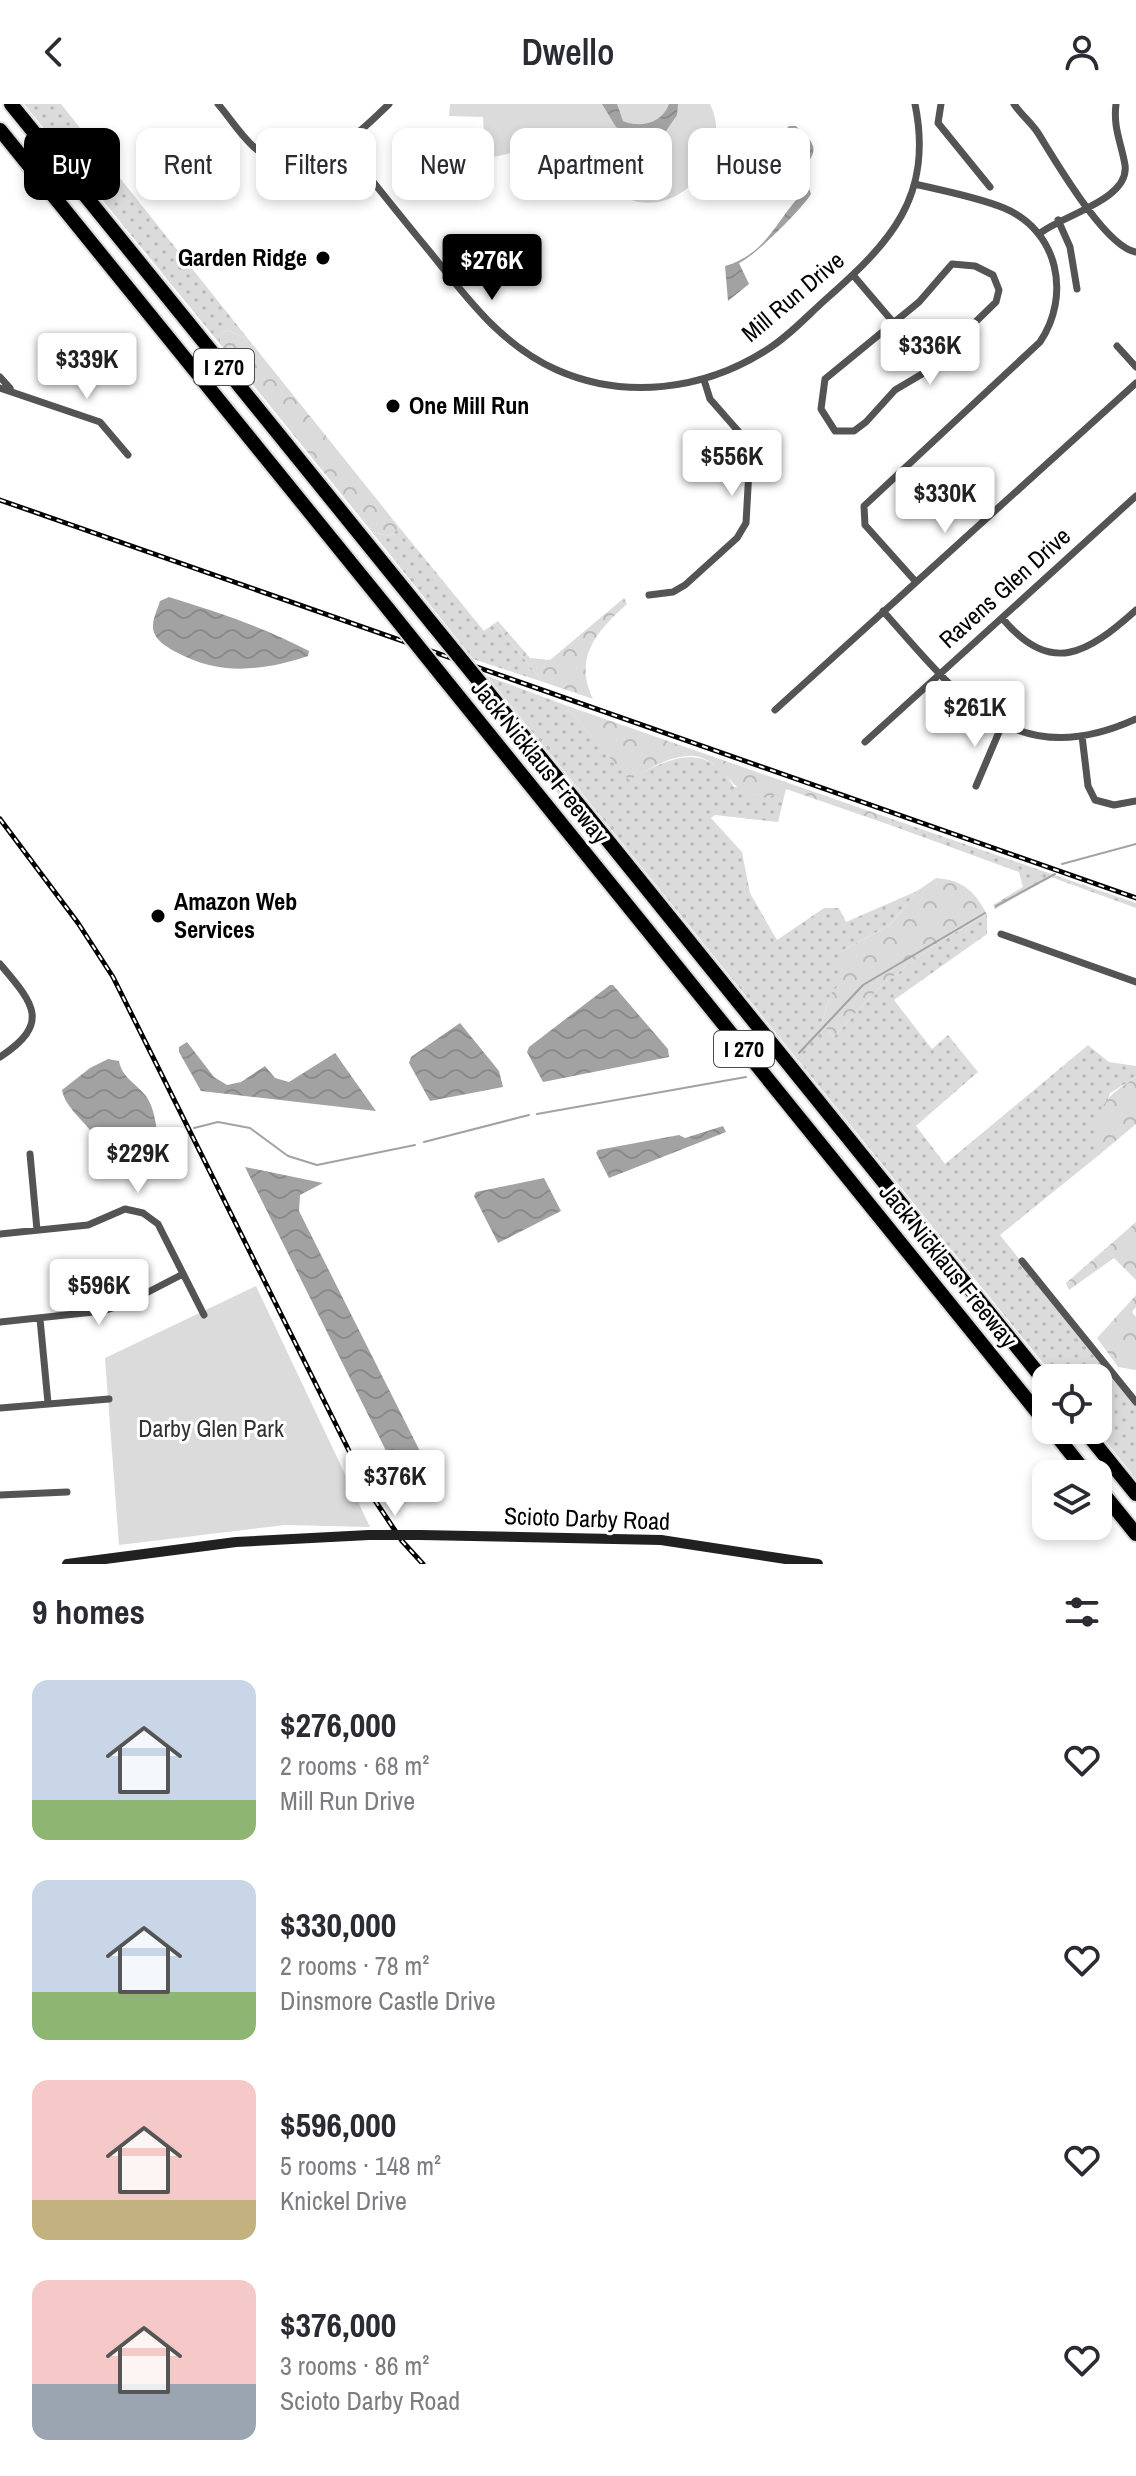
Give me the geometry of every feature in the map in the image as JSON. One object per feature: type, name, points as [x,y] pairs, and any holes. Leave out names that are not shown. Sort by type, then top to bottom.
[{"type":"highway","name":"Jack Nicklaus Freeway","points":[[12,106],[1032,1366]]},
{"type":"highway","name":"Jack Nicklaus Freeway","points":[[0,130],[24,159]]},
{"type":"highway","points":[[0,144],[24,167]]},
{"type":"highway","name":"Jack Nicklaus Freeway","points":[[58,200],[1032,1406]]},
{"type":"highway","points":[[1063,1444],[1076,1460]]},
{"type":"highway","points":[[1095,1444],[1136,1494]]},
{"type":"highway","points":[[1112,1504],[1136,1534]]},
{"type":"main road","name":"Scioto Darby Road","points":[[67,1564],[236,1542],[420,1535],[661,1540],[818,1564]]},
{"type":"street","points":[[218,104],[256,149]]},
{"type":"street","points":[[360,128],[389,104]]},
{"type":"street","name":"Mill Run Drive","points":[[376,185],[489,324],[530,356],[573,376],[613,385],[652,388],[704,380],[767,350],[853,275],[890,237],[915,184],[920,136],[915,104]]},
{"type":"street","points":[[941,104],[938,123],[990,187]]},
{"type":"street","points":[[1014,104],[1036,131],[1087,208],[1118,243],[1136,252]]},
{"type":"street","points":[[1039,234],[1058,220],[1111,195],[1124,178],[1125,164],[1115,132],[1116,104]]},
{"type":"street","points":[[915,184],[1003,207],[1021,217],[1039,234],[1052,258],[1058,284],[1056,307],[1044,336],[864,506],[865,525],[916,582]]},
{"type":"street","points":[[1058,220],[1070,247],[1077,289]]},
{"type":"street","points":[[952,264],[983,270],[996,280],[996,302],[922,374],[895,390],[854,431],[835,431],[825,421],[820,400],[829,372],[856,357],[893,322],[919,302],[952,264]]},
{"type":"street","points":[[853,275],[893,322]]},
{"type":"street","points":[[1117,346],[1136,367]]},
{"type":"street","points":[[0,377],[15,392]]},
{"type":"street","points":[[649,595],[673,592],[685,585],[737,538],[746,523],[750,452],[739,432],[710,399],[704,380]]},
{"type":"street","points":[[775,710],[1136,383]]},
{"type":"street","points":[[0,388],[100,422],[128,455]]},
{"type":"street","name":"Ravens Glen Drive","points":[[865,742],[1136,496]]},
{"type":"street","points":[[1002,618],[1029,644],[1049,652],[1069,653],[1095,644],[1136,610]]},
{"type":"street","points":[[883,611],[939,674],[974,707],[1002,725],[1051,737],[1082,736],[1136,719]]},
{"type":"street","points":[[976,786],[1002,725]]},
{"type":"street","points":[[1082,736],[1088,786],[1095,800],[1114,805],[1136,801]]},
{"type":"street","points":[[1001,934],[1136,982]]},
{"type":"street","points":[[0,964],[23,991],[33,1013],[26,1038],[0,1057]]},
{"type":"street","points":[[30,1154],[37,1230]]},
{"type":"street","points":[[0,1234],[88,1225],[125,1209],[143,1213],[158,1224],[204,1315]]},
{"type":"street","points":[[1022,1261],[1136,1402]]},
{"type":"street","points":[[0,1322],[114,1307],[183,1274]]},
{"type":"street","points":[[40,1319],[48,1403]]},
{"type":"street","points":[[0,1408],[109,1399]]},
{"type":"street","points":[[0,1495],[67,1492]]},
{"type":"green space","points":[[24,104],[61,104],[80,128],[44,128]]},
{"type":"green space","points":[[450,104],[710,104],[716,124],[716,128],[688,128],[688,187],[672,197],[672,128],[510,128],[510,153],[494,157],[494,128],[484,128],[483,117],[449,116]]},
{"type":"green space","points":[[120,178],[249,340],[228,330],[221,333],[220,344],[102,200],[120,200]]},
{"type":"green space","points":[[634,200],[665,200],[663,201],[644,203]]},
{"type":"green space","points":[[228,330],[249,340],[399,527],[390,536],[372,532],[220,344],[221,333]]},
{"type":"green space","points":[[399,527],[484,631],[495,623],[543,682],[473,659],[372,532],[390,536]]},
{"type":"green space","points":[[624,598],[627,604],[606,624],[587,658],[587,684],[593,699],[543,682],[495,623],[498,621],[530,658],[550,660]]},
{"type":"green space","points":[[487,676],[565,705],[629,779],[672,760],[699,758],[723,772],[734,787],[786,789],[778,822],[715,815],[711,818],[742,852],[750,893],[777,940],[824,908],[839,908],[846,922],[917,891],[890,925],[842,951],[842,983],[831,993],[822,1022],[833,1037],[883,984],[936,944],[987,914],[987,934],[894,1000],[932,1049],[948,1035],[978,1072],[916,1126],[945,1164],[1088,1045],[1109,1062],[1136,1066],[1136,1077],[1110,1093],[1099,1130],[1099,1155],[1000,1235],[1103,1364],[1044,1364]]},
{"type":"green space","points":[[565,705],[892,819],[890,825],[786,789],[770,797],[757,798],[746,794],[708,760],[695,756],[669,760],[629,780]]},
{"type":"green space","points":[[892,819],[1136,903],[1136,908],[1051,877],[995,909],[993,905],[1023,887],[1019,872],[890,825]]},
{"type":"green space","points":[[936,878],[954,881],[967,888],[987,914],[936,944],[883,984],[833,1037],[822,1022],[831,993],[842,983],[842,951],[890,925],[917,891]]},
{"type":"green space","points":[[1136,1077],[1136,1124],[1099,1155],[1097,1128],[1102,1108],[1115,1092]]},
{"type":"green space","points":[[1136,1222],[1136,1280],[1114,1258],[1069,1290],[1066,1283]]},
{"type":"green space","name":"Darby Glen Park","points":[[256,1286],[370,1527],[285,1525],[119,1545],[105,1358]]},
{"type":"green space","points":[[1136,1295],[1136,1307],[1132,1312],[1136,1317],[1136,1370],[1118,1367],[1097,1338]]},
{"type":"green space","points":[[1112,1375],[1136,1405],[1136,1479],[1108,1444],[1112,1444]]},
{"type":"water","points":[[602,104],[617,104],[623,121],[643,124],[656,120],[669,104],[678,104],[677,115],[668,128],[616,127]]},
{"type":"water","points":[[796,200],[806,200],[778,232],[739,263],[749,284],[728,301],[725,266],[750,254],[767,238]]},
{"type":"water","points":[[169,597],[275,635],[309,651],[308,656],[241,669],[192,660],[160,641],[153,630],[160,601]]},
{"type":"water","points":[[610,985],[668,1049],[669,1057],[543,1082],[527,1052],[529,1047]]},
{"type":"water","points":[[460,1023],[499,1071],[503,1087],[430,1101],[409,1063],[411,1057]]},
{"type":"water","points":[[187,1042],[214,1077],[227,1085],[241,1082],[265,1066],[275,1078],[289,1082],[335,1053],[376,1111],[201,1091],[179,1052],[179,1047]]},
{"type":"water","points":[[108,1059],[119,1061],[126,1076],[149,1101],[158,1140],[163,1143],[158,1163],[136,1151],[100,1159],[95,1156],[99,1143],[64,1097],[62,1090],[90,1068]]},
{"type":"water","points":[[723,1126],[726,1132],[609,1178],[596,1153],[598,1150],[679,1135],[685,1138]]},
{"type":"water","points":[[245,1167],[323,1183],[300,1195],[299,1211],[434,1479],[399,1477]]},
{"type":"water","points":[[544,1178],[561,1211],[498,1243],[474,1196],[476,1192]]},
{"type":"waterway","points":[[1062,864],[1136,844]]},
{"type":"waterway","points":[[996,906],[1055,874]]},
{"type":"waterway","points":[[799,1053],[863,985],[985,913]]},
{"type":"waterway","points":[[537,1114],[746,1077]]},
{"type":"waterway","points":[[424,1142],[529,1115]]},
{"type":"waterway","points":[[194,1128],[218,1122],[250,1128],[288,1156],[317,1165],[415,1145]]},
{"type":"waterway","points":[[157,1133],[184,1130]]},
{"type":"railway","points":[[0,500],[1136,898]]},
{"type":"railway","points":[[0,819],[78,923],[113,977],[370,1493],[402,1541],[423,1564]]},
{"type":"place","name":"Garden Ridge","points":[[323,258]]},
{"type":"place","name":"One Mill Run","points":[[393,406]]},
{"type":"place","name":"Amazon Web Services","points":[[158,916]]}]
